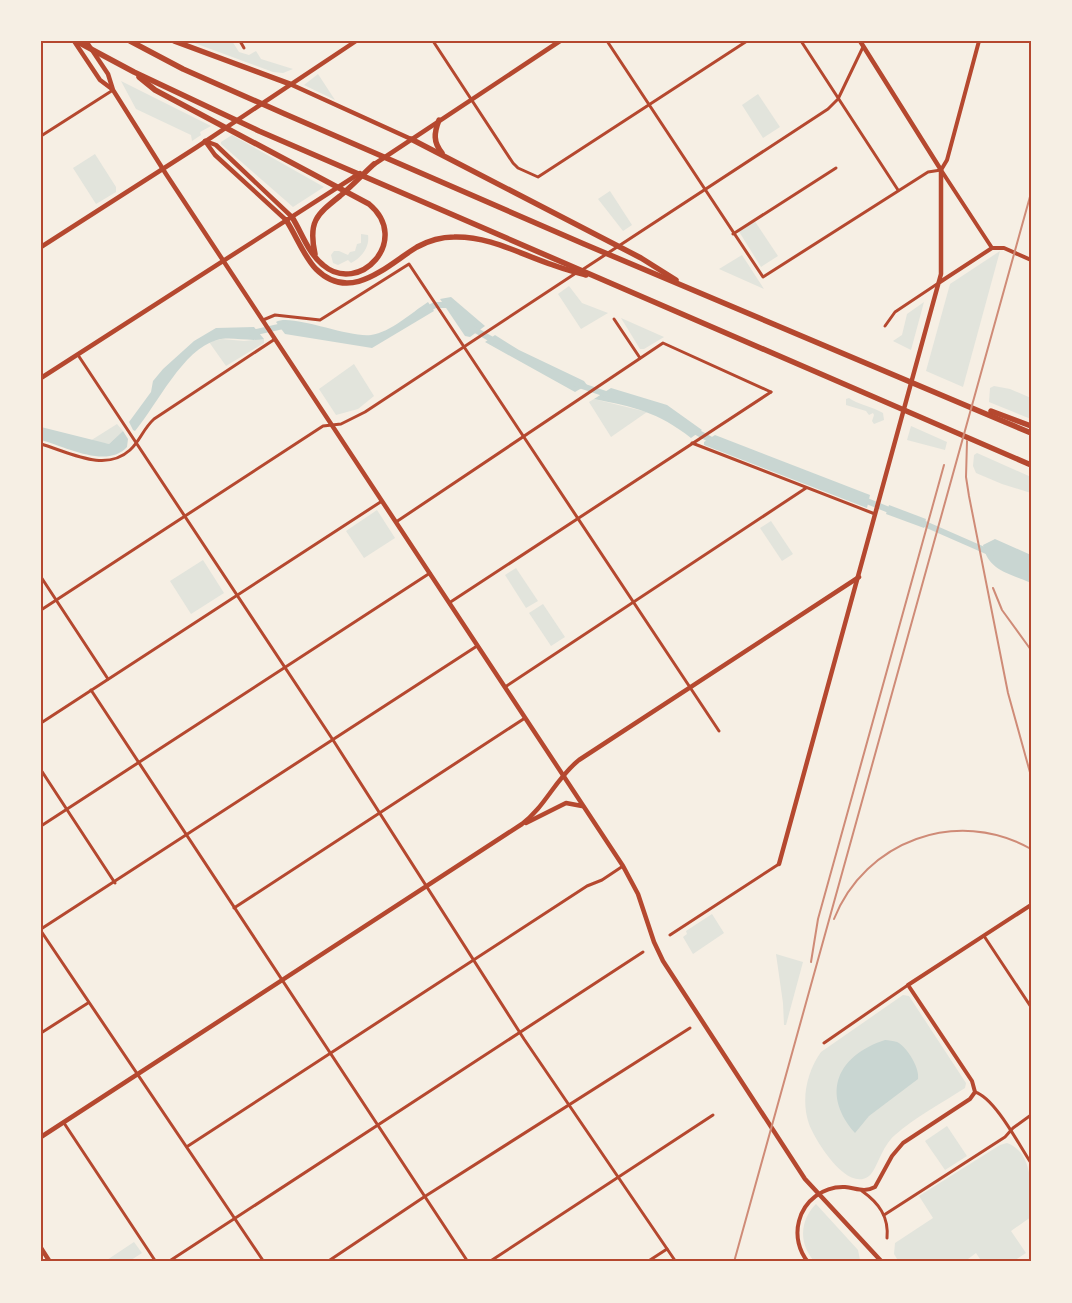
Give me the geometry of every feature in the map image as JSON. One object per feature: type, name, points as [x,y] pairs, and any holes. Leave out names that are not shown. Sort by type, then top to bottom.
[{"type":"highway","points":[[75,41],[212,110],[1031,465]]},
{"type":"highway","points":[[131,41],[183,69],[584,244],[894,375],[978,409],[1031,426]]},
{"type":"highway","points":[[174,41],[290,84]]},
{"type":"highway","points":[[134,72],[154,90],[249,138],[363,201],[380,214],[385,226],[384,247],[378,258],[366,268],[343,274],[329,270],[315,256],[289,218]]},
{"type":"highway","points":[[439,120],[434,137],[439,149],[448,158]]},
{"type":"highway","points":[[411,140],[598,235],[641,258],[691,289]]},
{"type":"highway","points":[[315,256],[311,237],[316,219],[326,207],[374,164]]},
{"type":"highway","points":[[289,218],[313,265],[324,275],[340,282],[367,279],[418,247],[453,237],[472,238],[489,242],[553,266],[606,280]]},
{"type":"highway","points":[[993,414],[1031,433]]},
{"type":"main road","points":[[75,41],[100,80],[113,90]]},
{"type":"main road","points":[[86,41],[108,74],[113,90],[162,168],[623,866],[638,894],[654,942],[663,961],[735,1074],[797,1166],[828,1205],[880,1261]]},
{"type":"main road","points":[[41,246],[205,142],[356,41]]},
{"type":"main road","points":[[41,378],[411,140],[560,41]]},
{"type":"main road","points":[[779,864],[940,282],[942,170],[860,41]]},
{"type":"main road","points":[[864,47],[866,41]]},
{"type":"main road","points":[[290,84],[411,140]]},
{"type":"main road","points":[[205,142],[216,146],[289,218]]},
{"type":"main road","points":[[522,824],[535,812],[562,775],[586,756],[690,686],[859,577]]},
{"type":"main road","points":[[41,1137],[522,824],[566,802],[584,807]]},
{"type":"main road","points":[[41,1248],[50,1262]]},
{"type":"street","points":[[240,41],[244,48]]},
{"type":"street","points":[[433,41],[513,163],[518,168],[538,177],[747,41]]},
{"type":"street","points":[[607,41],[704,191],[763,277],[928,172],[942,170]]},
{"type":"street","points":[[801,41],[898,190]]},
{"type":"street","points":[[942,170],[947,160],[979,41]]},
{"type":"street","points":[[41,610],[323,426],[332,426],[365,412],[824,112],[838,98],[864,47]]},
{"type":"street","points":[[41,136],[113,90]]},
{"type":"street","points":[[733,234],[836,168]]},
{"type":"street","points":[[942,170],[992,248]]},
{"type":"street","points":[[885,326],[895,312],[992,248],[1004,248],[1031,260]]},
{"type":"street","points":[[264,322],[275,315],[320,320],[409,264],[719,731]]},
{"type":"street","points":[[614,319],[640,358]]},
{"type":"street","points":[[41,444],[102,462],[120,456],[136,444],[142,432],[154,419],[275,337]]},
{"type":"street","points":[[396,522],[523,434],[662,343],[771,392],[449,603]]},
{"type":"street","points":[[78,354],[333,740],[568,1105],[676,1262]]},
{"type":"street","points":[[692,443],[875,514]]},
{"type":"street","points":[[505,687],[806,488]]},
{"type":"street","points":[[41,723],[382,500]]},
{"type":"street","points":[[41,826],[430,573]]},
{"type":"street","points":[[41,577],[108,679]]},
{"type":"street","points":[[264,1262],[188,1146],[88,1003],[41,930],[477,646]]},
{"type":"street","points":[[91,690],[468,1262]]},
{"type":"street","points":[[234,908],[525,718]]},
{"type":"street","points":[[41,770],[115,883]]},
{"type":"street","points":[[670,935],[779,864]]},
{"type":"street","points":[[188,1146],[587,886],[602,880],[623,866]]},
{"type":"street","points":[[824,1043],[1031,905]]},
{"type":"street","points":[[984,936],[1031,1007]]},
{"type":"street","points":[[168,1262],[643,952]]},
{"type":"street","points":[[908,986],[972,1081],[975,1092],[986,1098],[1031,1163]]},
{"type":"street","points":[[41,1034],[88,1003]]},
{"type":"street","points":[[327,1262],[424,1197],[690,1028]]},
{"type":"street","points":[[808,1262],[800,1249],[797,1232],[799,1221],[806,1205],[814,1197],[829,1189],[846,1187],[862,1191],[870,1190],[879,1182],[892,1156],[903,1143],[970,1099],[975,1092]]},
{"type":"street","points":[[489,1262],[713,1115]]},
{"type":"street","points":[[884,1215],[1005,1137],[1031,1115]]},
{"type":"street","points":[[64,1123],[156,1262]]},
{"type":"street","points":[[862,1191],[874,1200],[884,1215],[888,1238]]},
{"type":"street","points":[[647,1262],[667,1249]]},
{"type":"shaded area","points":[[189,41],[232,41],[239,52],[249,55],[256,51],[261,59],[293,69],[283,73],[273,72]]},
{"type":"shaded area","points":[[318,74],[335,100],[304,85]]},
{"type":"shaded area","points":[[121,81],[211,126],[200,132],[201,135],[192,141],[191,135],[136,109]]},
{"type":"shaded area","points":[[758,94],[780,127],[763,138],[742,105]]},
{"type":"shaded area","points":[[232,135],[324,187],[293,207],[221,144],[221,142]]},
{"type":"shaded area","points":[[95,154],[116,187],[116,192],[96,204],[73,168]]},
{"type":"shaded area","points":[[610,191],[632,225],[623,231],[598,199]]},
{"type":"shaded area","points":[[754,220],[778,256],[761,267],[738,230]]},
{"type":"shaded area","points":[[361,234],[368,235],[368,244],[361,255],[351,263],[348,260],[338,265],[333,263],[331,255],[334,251],[348,255],[350,252],[355,251],[357,244],[361,243]]},
{"type":"shaded area","points":[[1000,251],[963,387],[926,371],[950,284]]},
{"type":"shaded area","points":[[742,255],[764,289],[719,269]]},
{"type":"shaded area","points":[[569,286],[582,303],[608,313],[581,329],[558,294]]},
{"type":"shaded area","points":[[451,297],[485,326],[470,337],[465,336],[440,299]]},
{"type":"shaded area","points":[[428,302],[434,311],[372,348],[285,334],[276,322],[283,320],[294,321],[349,333],[371,335],[393,326]]},
{"type":"shaded area","points":[[924,302],[911,350],[893,341],[902,335],[907,314]]},
{"type":"shaded area","points":[[621,318],[664,337],[644,349],[640,349]]},
{"type":"shaded area","points":[[254,327],[264,339],[217,340],[205,345],[193,354],[172,379],[135,431],[133,430],[129,422],[151,392],[153,381],[163,369],[194,341],[216,328]]},
{"type":"shaded area","points":[[495,335],[519,350],[584,381],[587,385],[575,392],[485,342]]},
{"type":"shaded area","points":[[222,339],[244,341],[264,339],[264,343],[226,366],[209,342]]},
{"type":"shaded area","points":[[354,364],[374,396],[358,409],[336,415],[319,389]]},
{"type":"shaded area","points":[[994,386],[1010,389],[1031,398],[1031,419],[989,402],[990,388]]},
{"type":"shaded area","points":[[611,388],[667,405],[702,430],[691,438],[656,416],[594,399]]},
{"type":"shaded area","points":[[849,398],[883,413],[884,420],[874,424],[872,421],[873,413],[869,415],[866,411],[846,405],[846,399]]},
{"type":"shaded area","points":[[594,399],[647,412],[611,437],[589,402]]},
{"type":"shaded area","points":[[117,424],[123,431],[109,444],[90,441]]},
{"type":"shaded area","points":[[911,426],[947,442],[945,450],[907,440]]},
{"type":"shaded area","points":[[41,427],[109,444],[123,431],[128,439],[127,447],[119,453],[109,456],[86,454],[41,440]]},
{"type":"shaded area","points":[[715,435],[870,495],[867,508],[704,445],[704,442]]},
{"type":"shaded area","points":[[977,453],[1031,477],[1031,493],[976,473],[973,466],[974,455]]},
{"type":"shaded area","points":[[889,505],[926,519],[924,528],[886,514]]},
{"type":"shaded area","points":[[377,510],[395,538],[364,558],[346,531]]},
{"type":"shaded area","points":[[771,521],[793,554],[782,561],[760,528]]},
{"type":"shaded area","points":[[995,539],[1031,555],[1031,583],[1001,570],[990,560],[983,545]]},
{"type":"shaded area","points":[[203,560],[224,593],[191,614],[170,581]]},
{"type":"shaded area","points":[[516,568],[538,601],[526,608],[505,575]]},
{"type":"shaded area","points":[[543,604],[565,637],[551,646],[529,613]]},
{"type":"shaded area","points":[[712,914],[724,933],[693,954],[683,937],[687,934],[686,931]]},
{"type":"shaded area","points":[[776,954],[803,962],[786,1025],[784,1025]]},
{"type":"shaded area","points":[[903,995],[909,996],[966,1083],[965,1088],[920,1116],[895,1135],[886,1146],[869,1176],[860,1179],[851,1177],[833,1162],[812,1132],[805,1106],[806,1087],[812,1069],[821,1052]]},
{"type":"shaded area","points":[[885,1040],[897,1042],[905,1048],[915,1064],[918,1079],[869,1116],[855,1133],[844,1118],[838,1104],[837,1090],[839,1077],[846,1065],[856,1055]]},
{"type":"shaded area","points":[[947,1126],[967,1156],[945,1170],[925,1141]]},
{"type":"shaded area","points":[[1007,1143],[1023,1155],[1030,1175],[1031,1217],[1011,1231],[1026,1253],[1012,1262],[982,1262],[976,1253],[964,1262],[899,1262],[894,1254],[895,1243],[933,1218],[919,1196],[1000,1145]]},
{"type":"shaded area","points":[[816,1204],[858,1250],[862,1262],[815,1262],[806,1248],[803,1233],[806,1218]]},
{"type":"shaded area","points":[[134,1242],[142,1253],[128,1262],[104,1262]]},
{"type":"waterway","points":[[424,311],[435,305],[449,305]]},
{"type":"waterway","points":[[252,333],[283,326],[288,327]]},
{"type":"waterway","points":[[472,328],[496,342]]},
{"type":"waterway","points":[[576,384],[609,395]]},
{"type":"waterway","points":[[691,429],[715,442]]},
{"type":"waterway","points":[[862,499],[894,512]]},
{"type":"waterway","points":[[918,521],[991,553]]},
{"type":"railway","points":[[734,1262],[1031,193]]},
{"type":"railway","points":[[967,441],[966,477],[969,496],[1008,693],[1031,776]]},
{"type":"railway","points":[[811,962],[818,919],[944,465]]},
{"type":"railway","points":[[993,588],[1002,610],[1031,650]]},
{"type":"railway","points":[[834,919],[848,892],[867,869],[890,852],[916,839],[944,832],[973,831],[1003,837],[1031,849]]}]
